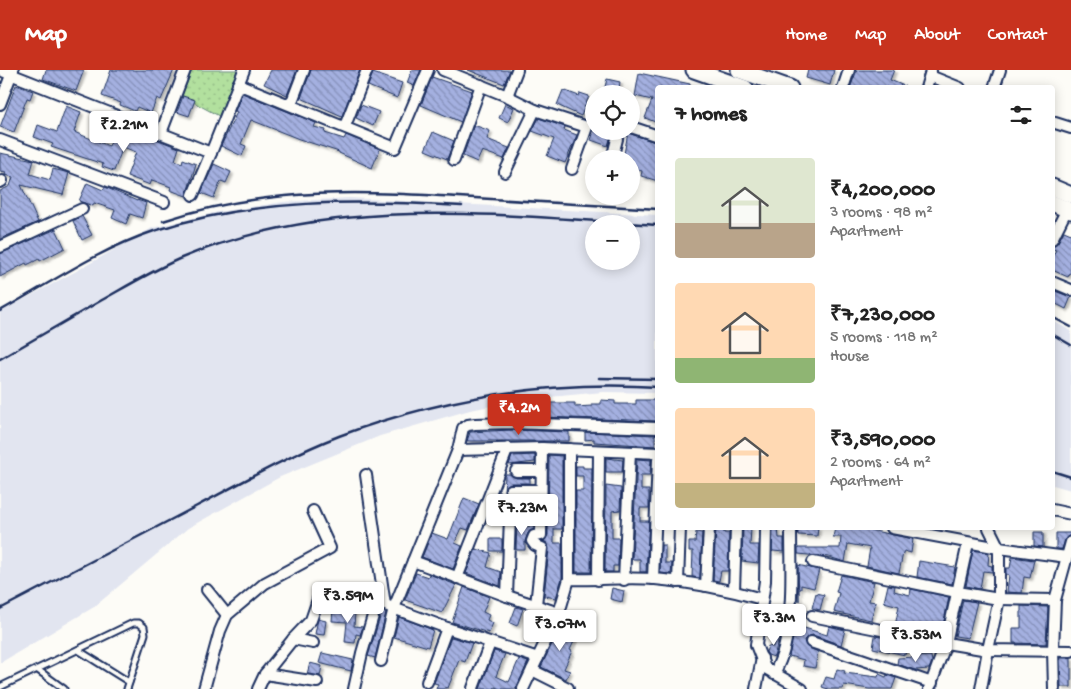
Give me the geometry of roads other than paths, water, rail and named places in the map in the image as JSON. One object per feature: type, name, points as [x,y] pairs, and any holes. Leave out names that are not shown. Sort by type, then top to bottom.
[{"type":"main road","points":[[694,70],[736,85]]},
{"type":"main road","points":[[738,70],[759,73],[784,85]]},
{"type":"main road","points":[[1055,191],[1065,204]]},
{"type":"street","points":[[0,70],[12,72],[211,153]]},
{"type":"street","points":[[161,133],[185,70]]},
{"type":"street","points":[[192,194],[211,153],[244,70]]},
{"type":"street","points":[[291,104],[304,70]]},
{"type":"street","points":[[345,126],[367,70]]},
{"type":"street","points":[[238,84],[395,148],[428,70]]},
{"type":"street","points":[[443,70],[507,96],[535,110],[587,127],[572,169]]},
{"type":"street","points":[[507,96],[517,70]]},
{"type":"street","points":[[844,85],[849,70]]},
{"type":"street","points":[[995,85],[1000,70]]},
{"type":"street","points":[[0,104],[12,72]]},
{"type":"street","points":[[927,85],[931,73],[954,85]]},
{"type":"street","points":[[454,160],[481,85]]},
{"type":"street","points":[[505,172],[535,110]]},
{"type":"street","points":[[1055,123],[1071,128]]},
{"type":"street","points":[[640,130],[655,135]]},
{"type":"street","points":[[0,140],[164,202]]},
{"type":"street","points":[[1055,231],[1065,204]]},
{"type":"street","points":[[0,247],[82,209]]},
{"type":"street","points":[[1055,283],[1071,290]]},
{"type":"street","points":[[354,689],[362,653],[385,605],[413,561],[458,450],[464,428],[475,424],[511,423],[655,428]]},
{"type":"street","points":[[457,578],[508,448]]},
{"type":"street","points":[[458,450],[542,448],[655,453]]},
{"type":"street","points":[[536,605],[542,548],[535,545],[532,540],[534,536],[541,535],[540,490],[542,448]]},
{"type":"street","points":[[522,689],[558,615],[569,579],[569,449]]},
{"type":"street","points":[[598,580],[599,451]]},
{"type":"street","points":[[624,580],[630,452]]},
{"type":"street","points":[[516,471],[541,471]]},
{"type":"street","points":[[366,475],[385,605],[381,662]]},
{"type":"street","points":[[511,490],[540,490]]},
{"type":"street","points":[[204,689],[227,614],[265,583],[329,550],[330,546],[313,511]]},
{"type":"street","points":[[1055,511],[1071,514]]},
{"type":"street","points":[[507,596],[510,517],[540,516]]},
{"type":"street","points":[[653,579],[655,530]]},
{"type":"street","points":[[678,582],[680,530]]},
{"type":"street","points":[[706,586],[709,530]]},
{"type":"street","points":[[734,591],[736,530]]},
{"type":"street","points":[[766,530],[765,582],[756,645],[765,668],[802,689]]},
{"type":"street","points":[[774,674],[784,651],[789,625],[791,530]]},
{"type":"street","points":[[902,530],[968,543],[1067,557]]},
{"type":"street","points":[[981,689],[999,599],[999,548],[990,530]]},
{"type":"street","points":[[1054,689],[1055,600],[1071,542]]},
{"type":"street","points":[[810,642],[930,686],[946,643],[968,543]]},
{"type":"street","points":[[413,561],[536,605],[581,626]]},
{"type":"street","points":[[812,562],[999,599],[1055,600]]},
{"type":"street","points":[[569,579],[653,579],[734,591],[762,599]]},
{"type":"street","points":[[207,590],[227,614]]},
{"type":"street","points":[[258,689],[265,674],[311,620],[321,591],[385,605],[446,628],[538,658]]},
{"type":"street","points":[[812,616],[988,650],[1071,651]]},
{"type":"street","points":[[426,682],[446,628]]},
{"type":"street","points":[[293,639],[313,643]]},
{"type":"street","points":[[473,688],[490,643]]},
{"type":"street","points":[[756,689],[762,658]]},
{"type":"street","points":[[532,670],[568,688]]},
{"type":"street","points":[[265,674],[317,682]]},
{"type":"lane","points":[[0,687],[133,623],[139,623],[144,627],[145,634],[127,689]]},
{"type":"lane","points":[[78,650],[129,682]]},
{"type":"lane","points":[[38,670],[64,689]]},
{"type":"railway","points":[[163,221],[202,210],[279,196],[357,193],[655,209]]},
{"type":"railway","points":[[0,311],[114,247],[154,231],[192,220],[230,212],[307,204],[384,203],[462,206]]},
{"type":"railway","points":[[0,359],[159,268],[237,238],[296,225],[355,217],[415,214],[475,214],[655,225]]},
{"type":"railway","points":[[1055,319],[1071,327]]},
{"type":"railway","points":[[1055,336],[1071,345]]},
{"type":"railway","points":[[599,378],[655,379]]},
{"type":"railway","points":[[0,609],[285,460],[339,436],[417,411],[496,395],[536,389],[577,386],[655,387]]},
{"type":"railway","points":[[1055,472],[1071,477]]}]
